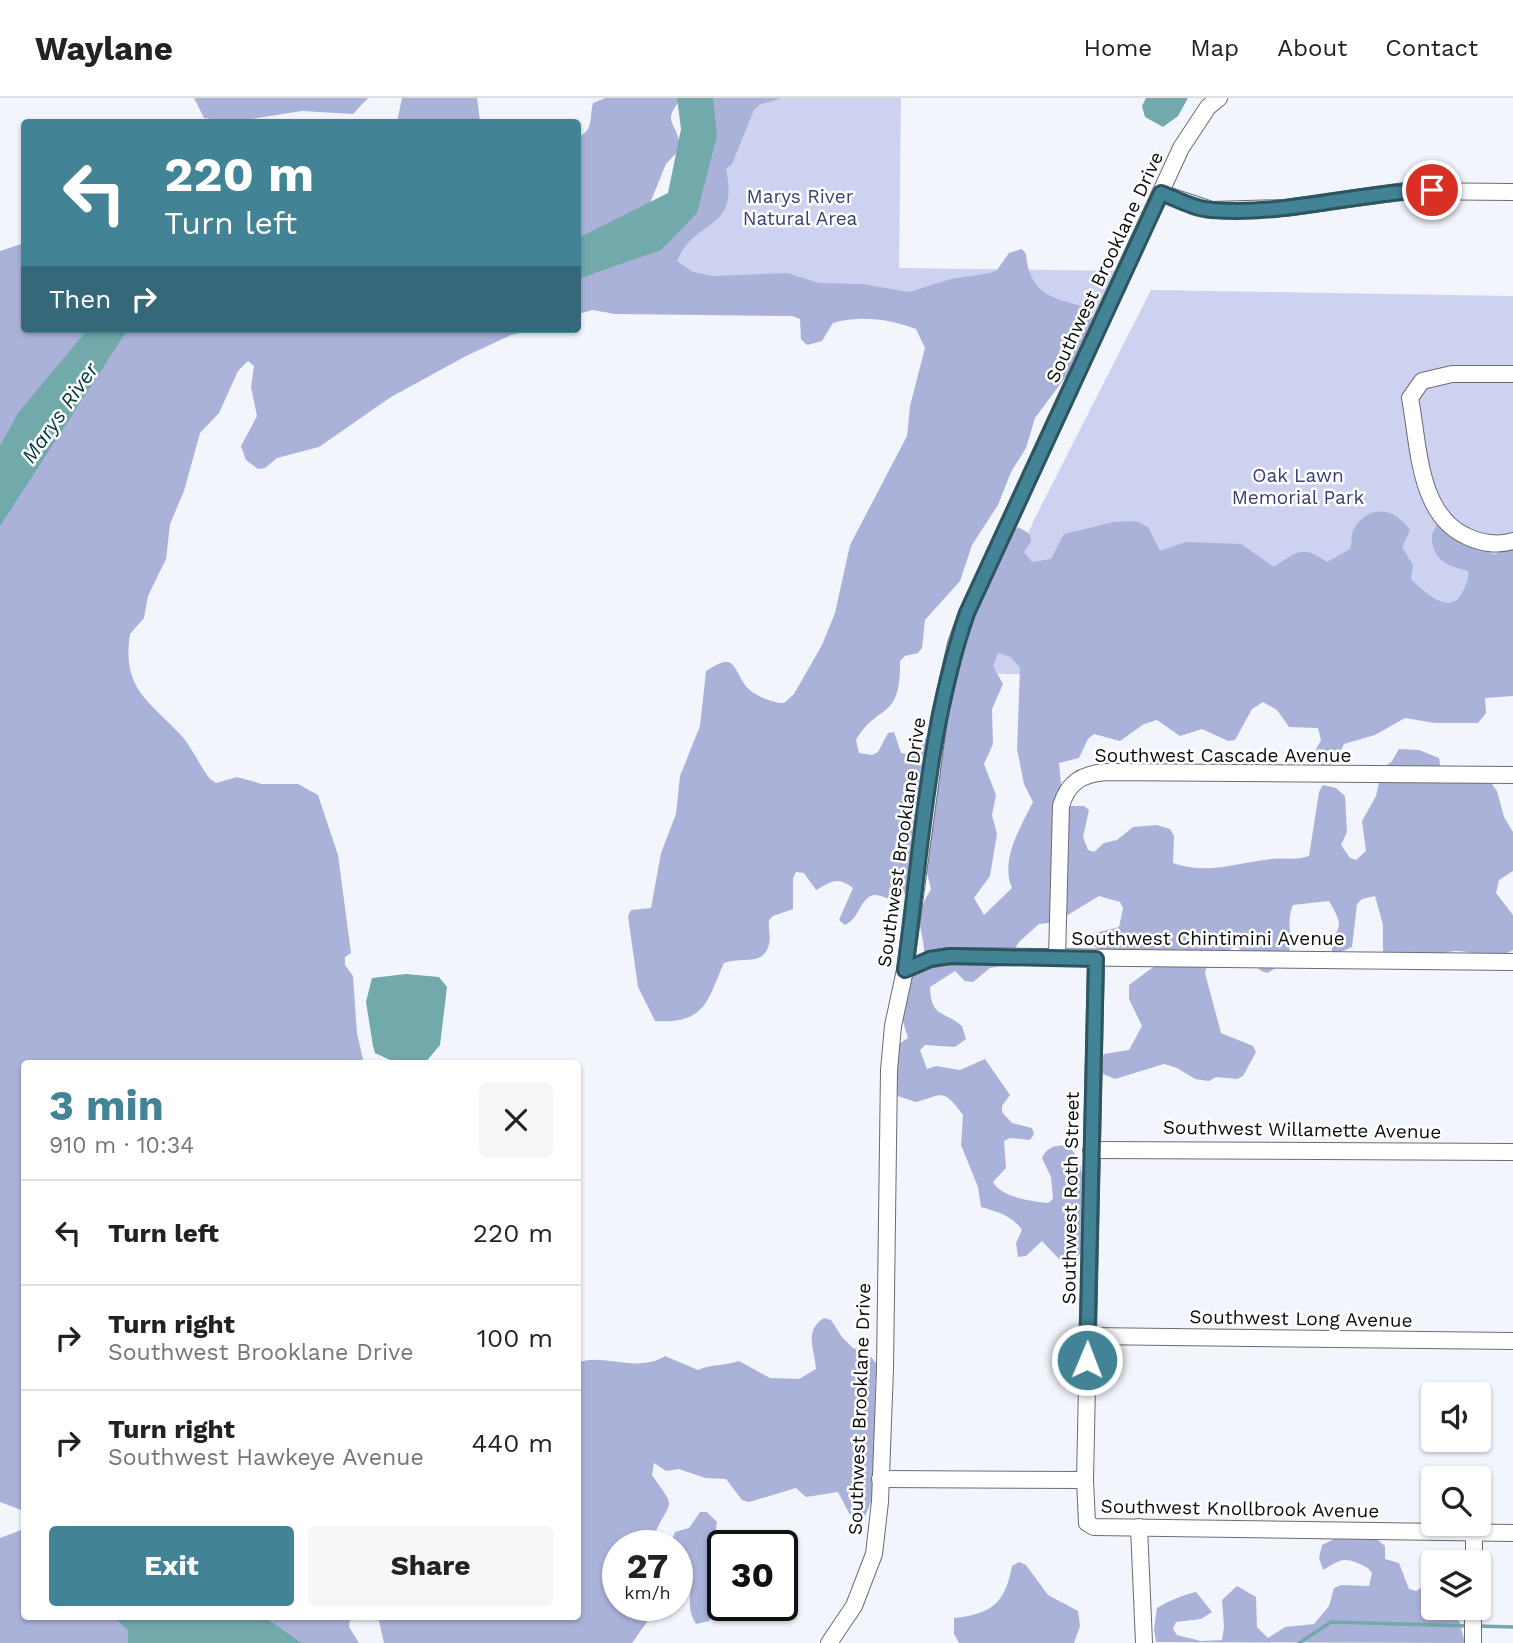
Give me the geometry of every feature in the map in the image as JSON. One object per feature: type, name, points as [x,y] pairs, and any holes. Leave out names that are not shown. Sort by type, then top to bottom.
[{"type":"street","name":"Southwest Brooklane Drive","points":[[829,1643],[854,1606],[874,1554],[880,1479],[889,1070],[893,1026],[905,970],[939,718],[956,644],[967,613],[1191,130],[1219,98]]},
{"type":"street","points":[[1161,193],[1212,210],[1285,208],[1405,191],[1513,192]]},
{"type":"street","points":[[1513,374],[1452,373],[1422,382],[1410,398],[1430,502],[1448,528],[1478,542],[1513,541]]},
{"type":"street","name":"Southwest Cascade Avenue","points":[[1057,958],[1061,806],[1069,786],[1084,776],[1106,772],[1513,775]]},
{"type":"street","name":"Southwest Chintimini Avenue","points":[[905,970],[930,959],[950,956],[1513,962]]},
{"type":"street","name":"Southwest Roth Street","points":[[1085,1480],[1096,959]]},
{"type":"street","name":"Southwest Willamette Avenue","points":[[1091,1150],[1513,1152]]},
{"type":"street","name":"Southwest Long Avenue","points":[[1088,1336],[1513,1341]]},
{"type":"street","name":"Southwest Knollbrook Avenue","points":[[880,1479],[1085,1480],[1087,1523],[1094,1527],[1421,1532]]},
{"type":"street","points":[[1139,1527],[1144,1643]]},
{"type":"street","name":"Southwest Knollbrook Avenue","points":[[1491,1533],[1513,1533]]},
{"type":"street","points":[[1473,1620],[1473,1643]]},
{"type":"green space","name":"Marys River Natural Area","points":[[713,98],[901,98],[899,268],[1126,271],[1099,320],[667,302],[661,250]]},
{"type":"green space","name":"Oak Lawn Memorial Park","points":[[1151,290],[1513,296],[1513,685],[966,673],[1034,520]]},
{"type":"shaded area","points":[[194,98],[368,98],[353,114],[302,111],[251,119],[204,118]]},
{"type":"shaded area","points":[[402,98],[477,98],[480,119],[398,119]]},
{"type":"shaded area","points":[[605,98],[682,98],[671,119],[680,149],[666,164],[650,203],[581,261],[581,135],[589,127],[593,103]]},
{"type":"shaded area","points":[[705,98],[782,98],[759,105],[754,110],[732,164],[726,169],[729,190],[727,204],[721,215],[685,247],[677,261],[693,272],[713,276],[787,273],[819,283],[862,284],[909,292],[951,279],[990,273],[997,270],[1009,253],[1022,249],[1026,254],[1030,274],[1039,287],[1049,295],[1084,308],[1091,314],[1094,324],[1076,363],[1035,418],[1026,448],[1011,472],[998,505],[972,545],[960,581],[925,620],[922,648],[918,653],[905,656],[900,661],[897,694],[887,709],[864,728],[856,740],[859,753],[872,755],[878,752],[888,733],[894,732],[901,753],[913,755],[923,743],[985,582],[1008,539],[1018,527],[1030,534],[1031,541],[1024,552],[1032,562],[1051,559],[1064,534],[1114,522],[1136,521],[1148,527],[1160,551],[1186,542],[1241,544],[1274,567],[1300,552],[1312,553],[1327,562],[1350,549],[1353,530],[1361,519],[1376,512],[1391,513],[1410,530],[1402,547],[1413,565],[1411,579],[1436,600],[1451,603],[1462,593],[1468,580],[1468,571],[1447,564],[1434,550],[1432,534],[1439,521],[1451,518],[1457,520],[1490,553],[1496,555],[1500,549],[1513,547],[1513,696],[1485,698],[1486,713],[1478,723],[1435,723],[1405,718],[1375,735],[1344,744],[1335,763],[1321,767],[1312,757],[1321,740],[1318,728],[1289,727],[1277,710],[1263,702],[1252,709],[1235,740],[1228,741],[1202,729],[1180,736],[1157,720],[1144,724],[1120,741],[1094,734],[1088,739],[1079,758],[1059,763],[1063,806],[1084,806],[1089,810],[1083,837],[1088,850],[1094,852],[1104,843],[1117,840],[1133,827],[1157,825],[1170,829],[1174,836],[1173,863],[1210,868],[1309,856],[1319,792],[1323,785],[1336,788],[1345,796],[1347,832],[1341,845],[1350,858],[1356,860],[1366,851],[1362,821],[1376,796],[1382,769],[1392,761],[1399,749],[1419,750],[1439,758],[1441,770],[1489,780],[1497,791],[1504,817],[1513,832],[1513,871],[1499,880],[1496,893],[1513,915],[1513,950],[1499,955],[1454,951],[1421,960],[1383,953],[1383,925],[1375,896],[1362,899],[1357,904],[1352,947],[1332,953],[1332,944],[1339,925],[1329,901],[1293,905],[1290,915],[1290,948],[1280,964],[1268,973],[1261,971],[1236,945],[1207,966],[1205,973],[1221,1033],[1253,1046],[1256,1052],[1243,1076],[1237,1079],[1216,1077],[1209,1081],[1195,1079],[1164,1064],[1115,1079],[1103,1074],[1100,1060],[1104,1054],[1129,1050],[1142,1026],[1129,999],[1129,985],[1156,965],[1129,949],[1099,949],[1087,942],[1087,935],[1119,927],[1123,908],[1120,902],[1099,896],[1056,922],[1039,924],[1019,942],[1004,966],[990,968],[973,982],[965,981],[955,971],[930,987],[936,1009],[962,1026],[966,1039],[955,1047],[925,1045],[920,1050],[927,1069],[936,1066],[960,1070],[985,1059],[1010,1095],[1002,1106],[1002,1112],[1012,1123],[1032,1128],[1034,1134],[1030,1140],[1010,1138],[1004,1141],[1006,1168],[993,1182],[997,1187],[1018,1198],[1048,1203],[1053,1199],[1051,1177],[1042,1158],[1046,1151],[1057,1146],[1069,1147],[1078,1159],[1082,1171],[1086,1235],[1082,1251],[1068,1263],[1061,1261],[1042,1241],[1026,1256],[1018,1257],[1016,1243],[1022,1230],[1009,1217],[981,1207],[978,1187],[961,1145],[963,1115],[951,1100],[942,1095],[916,1102],[895,1095],[896,1046],[908,1038],[900,1011],[899,987],[924,961],[920,918],[924,901],[931,889],[921,847],[934,824],[932,809],[912,846],[910,883],[900,897],[892,899],[872,895],[845,925],[839,920],[853,888],[835,881],[816,890],[804,873],[796,872],[793,878],[793,909],[769,920],[770,941],[762,956],[724,963],[703,1007],[695,1014],[672,1021],[655,1021],[638,987],[628,916],[631,910],[651,908],[661,853],[676,814],[680,776],[700,726],[706,671],[722,663],[731,663],[748,689],[763,698],[784,703],[794,694],[822,645],[835,613],[850,545],[907,436],[910,406],[925,348],[916,329],[875,319],[833,323],[822,341],[807,345],[801,339],[800,319],[792,316],[615,314],[593,310],[581,313],[581,277],[668,213]],"holes":[[[998,653],[1011,657],[1020,668],[1017,749],[1024,784],[1033,802],[1017,833],[1010,855],[1008,866],[1012,888],[984,915],[974,898],[990,876],[997,834],[992,815],[996,795],[984,764],[993,744],[992,709],[1003,684],[993,666]]]},
{"type":"shaded area","points":[[21,244],[21,333],[89,333],[0,470],[0,251]]},
{"type":"shaded area","points":[[105,333],[520,333],[466,356],[391,397],[319,447],[277,458],[265,468],[258,469],[246,460],[241,446],[257,416],[251,387],[254,366],[248,361],[238,371],[219,413],[200,433],[184,491],[170,524],[166,559],[148,596],[144,618],[130,634],[130,667],[134,680],[147,701],[183,738],[210,779],[216,783],[237,777],[262,784],[298,784],[318,795],[338,855],[351,953],[345,957],[345,965],[353,976],[357,1033],[363,1060],[21,1060],[21,1510],[0,1502],[0,509]]},
{"type":"shaded area","points":[[824,1318],[831,1320],[853,1348],[867,1352],[880,1368],[875,1386],[879,1417],[877,1470],[872,1497],[863,1520],[850,1515],[838,1492],[806,1497],[796,1488],[749,1502],[742,1500],[726,1479],[705,1478],[679,1469],[666,1471],[654,1463],[652,1475],[668,1499],[668,1508],[657,1530],[602,1530],[602,1621],[648,1621],[632,1643],[384,1643],[379,1620],[581,1620],[581,1362],[597,1360],[643,1363],[665,1356],[698,1370],[739,1361],[770,1378],[799,1379],[816,1369],[812,1335]]},
{"type":"shaded area","points":[[700,1512],[707,1512],[717,1522],[717,1530],[707,1530],[709,1621],[696,1624],[693,1618],[693,1530],[682,1530],[689,1528]]},
{"type":"shaded area","points":[[21,1530],[21,1620],[117,1620],[128,1631],[128,1643],[0,1643],[0,1538]]},
{"type":"shaded area","points":[[1368,1532],[1385,1546],[1385,1559],[1399,1563],[1409,1589],[1416,1591],[1421,1588],[1421,1620],[1459,1620],[1465,1643],[1156,1642],[1154,1629],[1157,1608],[1196,1592],[1212,1612],[1201,1619],[1176,1622],[1173,1629],[1177,1635],[1201,1641],[1222,1640],[1222,1600],[1237,1586],[1256,1597],[1257,1627],[1268,1638],[1285,1627],[1314,1624],[1329,1606],[1334,1588],[1341,1585],[1369,1586],[1372,1573],[1368,1568],[1350,1560],[1323,1570],[1319,1558],[1322,1545],[1334,1539]]},
{"type":"shaded area","points":[[1019,1562],[1026,1565],[1048,1595],[1078,1611],[1080,1626],[1074,1643],[959,1643],[954,1634],[954,1618],[978,1614],[994,1605],[1005,1590],[1012,1566]]},
{"type":"shaded area","points":[[269,1620],[350,1620],[349,1627],[359,1643],[302,1643]]},
{"type":"water","points":[[677,98],[713,98],[717,136],[697,213],[661,250],[581,278],[581,236],[668,193],[681,129]]},
{"type":"water","points":[[1146,98],[1188,98],[1178,116],[1163,127],[1145,117],[1142,106]]},
{"type":"water","name":"Marys River","points":[[85,333],[125,333],[0,526],[0,446],[18,413]]},
{"type":"water","points":[[406,974],[439,977],[447,987],[440,1045],[427,1060],[390,1060],[375,1053],[366,1002],[372,978]]},
{"type":"water","points":[[117,1620],[269,1620],[302,1643],[128,1643],[128,1631]]},
{"type":"waterway","points":[[1299,1643],[1331,1622],[1469,1626]]},
{"type":"waterway","points":[[1477,1626],[1513,1627]]},
{"type":"route","points":[[1087,1360],[1096,959],[950,956],[930,959],[905,970],[939,718],[956,644],[967,613],[1019,506],[1161,193],[1212,210],[1285,208],[1382,193],[1432,190]]}]
